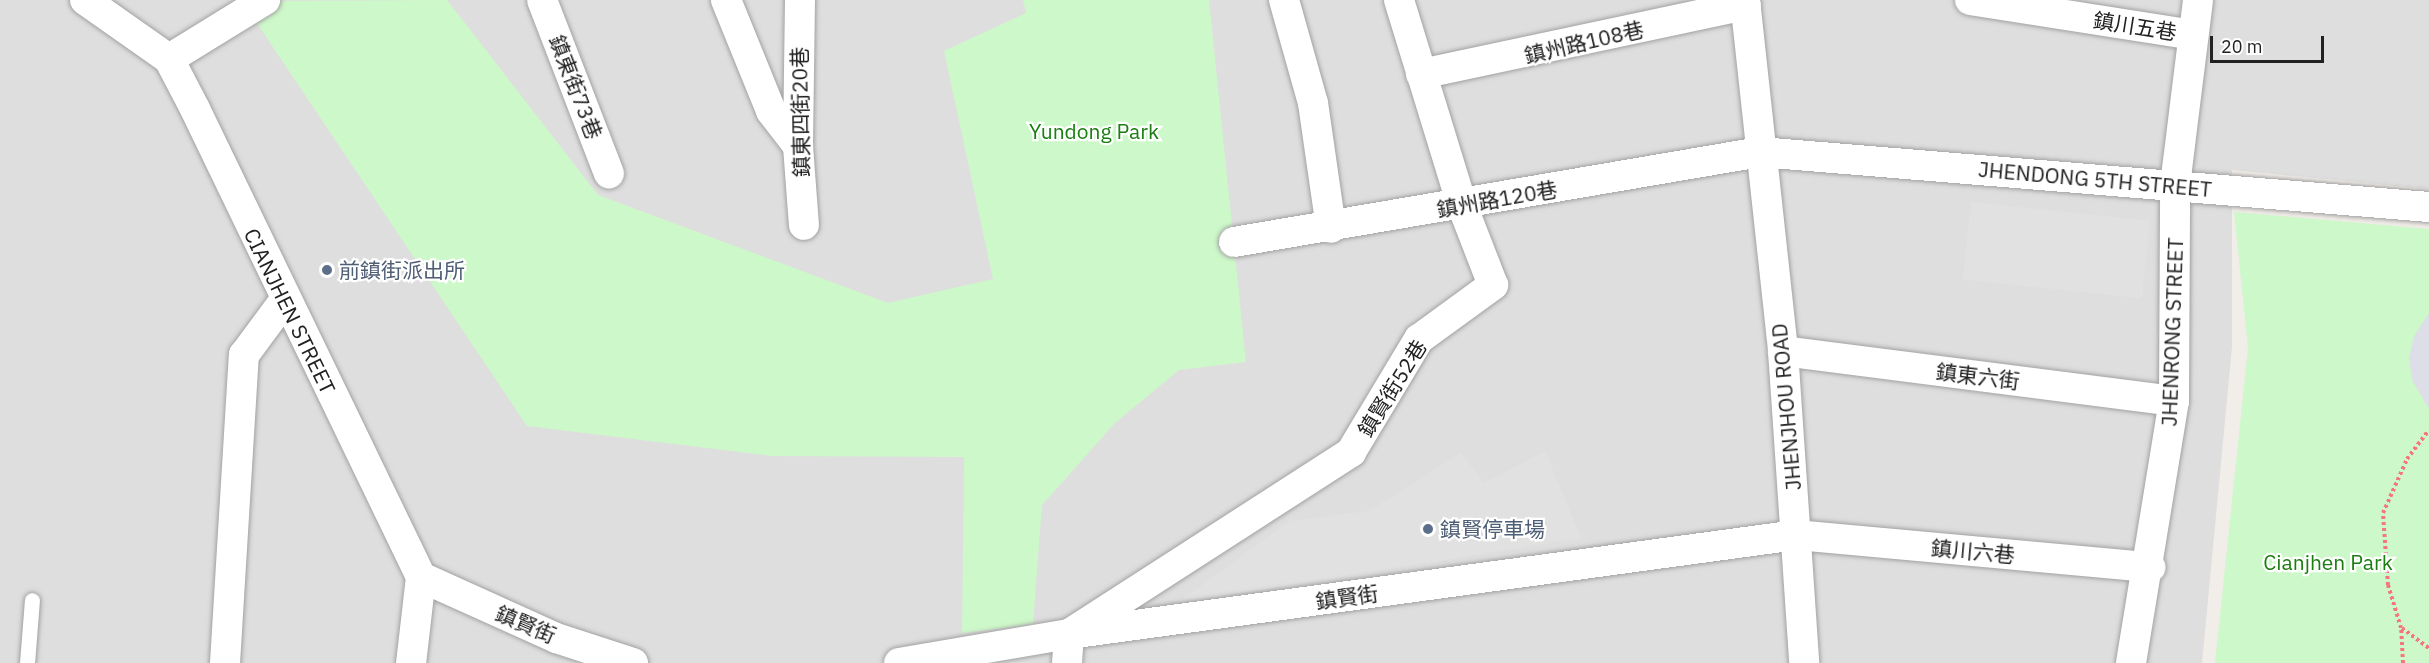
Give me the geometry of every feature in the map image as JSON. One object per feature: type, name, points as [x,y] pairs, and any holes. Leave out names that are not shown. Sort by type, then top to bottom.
[{"type":"street","points":[[169,59],[265,0]]},
{"type":"street","name":"鎮東街73巷","points":[[542,0],[609,174]]},
{"type":"street","points":[[726,0],[771,111],[798,146]]},
{"type":"street","name":"鎮東四街20巷","points":[[800,0],[798,146],[804,225]]},
{"type":"street","points":[[1284,0],[1313,103],[1331,228]]},
{"type":"street","name":"鎮賢街52巷","points":[[1068,649],[1351,452],[1419,339],[1493,285],[1462,205],[1399,0]]},
{"type":"street","name":"鎮川五巷","points":[[1970,0],[2193,34]]},
{"type":"street","name":"JHENRONG STREET","points":[[2131,663],[2151,567],[2174,401],[2175,185],[2198,0]]},
{"type":"street","name":"CIANJHEN STREET","points":[[94,2],[169,59],[284,301],[421,577]]},
{"type":"street","name":"鎮州路108巷","points":[[1421,74],[1745,2]]},
{"type":"street","name":"JHENJHOU ROAD","points":[[1745,2],[1783,351],[1804,663]]},
{"type":"street","name":"鎮州路120巷","points":[[1234,242],[1331,228],[1760,152]]},
{"type":"street","name":"JHENDONG 5TH STREET","points":[[1760,152],[2429,207]]},
{"type":"street","points":[[225,663],[244,355],[284,301]]},
{"type":"street","name":"鎮東六街","points":[[1783,351],[2174,401]]},
{"type":"street","name":"鎮賢街","points":[[899,663],[1068,649],[1796,535]]},
{"type":"street","name":"鎮川六巷","points":[[1796,535],[2151,567]]},
{"type":"street","points":[[411,663],[421,577]]},
{"type":"street","name":"鎮賢街","points":[[421,577],[555,638],[633,663]]},
{"type":"lane","points":[[27,663],[32,600]]},
{"type":"path","points":[[2403,663],[2401,628],[2388,585],[2383,513],[2407,459],[2429,430]]},
{"type":"path","points":[[2401,628],[2429,648]]},
{"type":"shaded area","points":[[0,0],[2429,0],[2429,189],[2232,170],[2232,347],[2202,663],[0,663]]},
{"type":"shaded area","points":[[1971,202],[2150,221],[2142,298],[1963,280]]},
{"type":"shaded area","points":[[2429,313],[2429,409],[2412,380],[2409,358],[2414,336]]},
{"type":"shaded area","name":"鎮賢停車場","points":[[1545,451],[1581,538],[1177,603],[1290,521],[1369,511],[1461,453],[1484,483]]},
{"type":"green space","name":"Yundong Park","points":[[447,0],[598,195],[888,303],[993,279],[944,51],[1026,13],[1023,0],[1209,0],[1246,362],[1179,370],[1115,423],[1042,505],[1033,624],[962,633],[964,457],[772,456],[527,426],[242,1]]},
{"type":"green space","name":"Cianjhen Park","points":[[2234,212],[2429,229],[2429,663],[2215,663],[2248,348]]},
{"type":"place","name":"前鎮街派出所","points":[[327,270]]},
{"type":"place","name":"鎮賢停車場","points":[[1428,529]]}]
